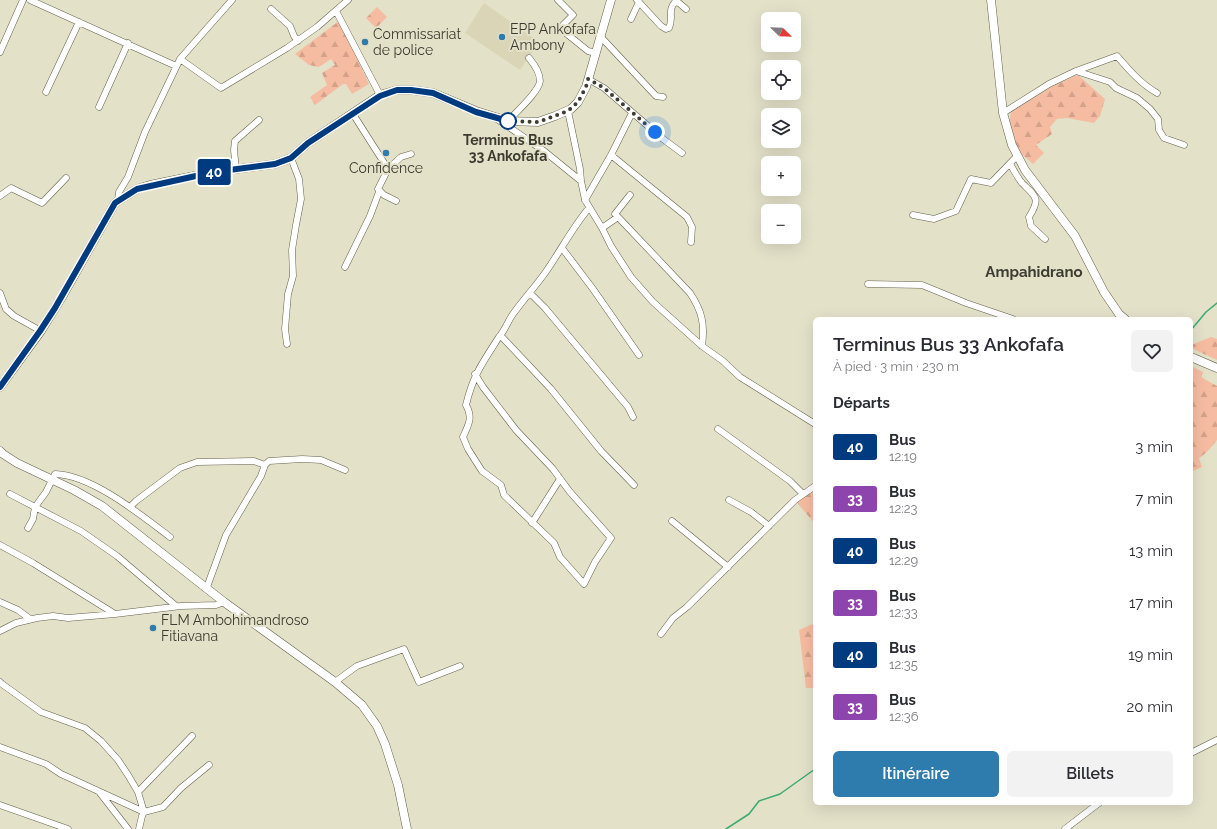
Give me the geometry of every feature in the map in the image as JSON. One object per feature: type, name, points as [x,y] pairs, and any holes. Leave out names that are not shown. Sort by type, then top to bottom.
[{"type":"street","points":[[0,52],[23,0]]},
{"type":"street","points":[[30,0],[176,66]]},
{"type":"street","points":[[118,200],[119,192],[128,177],[142,137],[176,66],[180,59],[232,0]]},
{"type":"street","points":[[180,59],[220,88],[298,41],[348,0]]},
{"type":"street","points":[[558,0],[573,15],[563,25],[562,30],[588,51],[596,53]]},
{"type":"street","points":[[0,387],[62,297],[99,229],[118,200],[137,189],[150,185],[214,172],[275,164],[291,158],[308,143],[380,96],[397,90],[433,93],[476,112],[508,121],[538,122],[568,111],[578,102],[586,87],[611,0]]},
{"type":"street","points":[[991,0],[1003,113],[1012,145],[1025,170],[1075,236],[1104,292],[1123,317]]},
{"type":"street","points":[[632,19],[638,1],[661,26],[666,29],[669,28],[671,24],[671,8],[675,2],[679,3],[686,9]]},
{"type":"street","points":[[271,9],[290,26],[298,41]]},
{"type":"street","points":[[336,11],[380,96]]},
{"type":"street","points":[[46,92],[79,22]]},
{"type":"street","points":[[600,36],[656,96],[663,97]]},
{"type":"street","points":[[100,107],[128,43]]},
{"type":"street","points":[[1003,113],[1049,84],[1117,56],[1148,88],[1157,93]]},
{"type":"street","points":[[508,121],[537,88],[540,81],[539,72],[529,58]]},
{"type":"street","points":[[1076,72],[1110,82],[1116,88],[1137,98],[1158,119],[1159,130],[1164,138],[1184,145]]},
{"type":"street","points":[[588,79],[604,88],[664,140],[682,153]]},
{"type":"street","points":[[568,111],[585,200],[611,246],[632,277],[653,302],[702,346],[723,360],[740,377],[813,423]]},
{"type":"street","points":[[585,200],[611,155],[632,113]]},
{"type":"street","points":[[353,114],[388,169]]},
{"type":"street","points":[[492,116],[544,150],[581,182]]},
{"type":"street","points":[[236,170],[234,141],[259,120]]},
{"type":"street","points":[[344,267],[370,216],[379,192],[378,189],[388,169],[400,157],[411,154]]},
{"type":"street","points":[[611,155],[687,217],[692,227],[691,242]]},
{"type":"street","points":[[913,215],[934,219],[956,211],[972,179],[991,183],[1017,156]]},
{"type":"street","points":[[287,344],[285,329],[288,294],[293,276],[292,250],[301,199],[299,179],[291,158]]},
{"type":"street","points":[[1010,164],[1021,182],[1036,198],[1036,206],[1029,217],[1031,226],[1045,239]]},
{"type":"street","points":[[0,196],[11,188],[42,203],[66,178]]},
{"type":"street","points":[[379,192],[396,201]]},
{"type":"street","points":[[630,195],[615,214],[690,293],[699,306],[703,320],[704,337],[702,346]]},
{"type":"street","points":[[475,374],[482,387],[516,430],[553,469],[570,492],[611,538],[595,562],[584,584],[560,557],[554,543],[504,495],[501,485],[482,470],[468,449],[463,436],[468,426],[470,413],[466,405],[475,374],[501,336],[504,327],[530,293],[589,208]]},
{"type":"street","points":[[602,228],[618,217]]},
{"type":"street","points":[[562,248],[593,289],[638,355]]},
{"type":"street","points":[[868,284],[922,285],[966,303],[1007,317]]},
{"type":"street","points":[[0,293],[6,309],[14,316],[40,331]]},
{"type":"street","points":[[530,293],[545,308],[628,407],[633,417]]},
{"type":"street","points":[[501,336],[551,389],[601,451],[634,485]]},
{"type":"street","points":[[1193,358],[1217,368]]},
{"type":"street","points":[[718,429],[790,481],[803,494]]},
{"type":"street","points":[[0,451],[17,463],[52,479],[102,506],[207,587],[224,602],[335,682],[362,705],[377,726],[385,744],[398,785],[407,829]]},
{"type":"street","points":[[207,587],[226,535],[261,476],[265,465],[269,461],[321,460],[345,470]]},
{"type":"street","points":[[130,507],[180,468],[197,462],[254,461],[265,465]]},
{"type":"street","points":[[28,528],[33,519],[35,507],[55,474],[66,474],[84,480],[130,507],[170,537]]},
{"type":"street","points":[[532,523],[560,479]]},
{"type":"street","points":[[661,634],[674,618],[769,526],[803,494],[813,487]]},
{"type":"street","points":[[10,494],[82,530],[117,556],[176,606]]},
{"type":"street","points":[[729,500],[751,512],[769,526]]},
{"type":"street","points":[[672,521],[728,567]]},
{"type":"street","points":[[0,545],[33,563],[115,614]]},
{"type":"street","points":[[0,602],[18,610],[30,619]]},
{"type":"street","points":[[0,631],[16,622],[53,616],[68,618],[115,614],[176,606],[216,605],[224,602]]},
{"type":"street","points":[[335,682],[357,666],[404,649],[419,682],[460,666]]},
{"type":"street","points":[[1,683],[41,712],[84,728],[101,741],[118,760],[138,792],[144,812],[139,829]]},
{"type":"street","points":[[138,792],[192,736]]},
{"type":"street","points":[[1193,752],[1217,740]]},
{"type":"street","points":[[0,747],[46,764],[61,774],[144,812],[163,807],[181,788],[209,765]]},
{"type":"street","points":[[100,792],[128,829]]},
{"type":"street","points":[[0,805],[68,829]]},
{"type":"street","points":[[1065,829],[1096,805]]},
{"type":"shaded area","name":"EPP Ankofafa Ambony","points":[[484,3],[539,42],[520,70],[465,33]]},
{"type":"green space","points":[[377,7],[387,17],[376,28],[366,18]]},
{"type":"green space","points":[[339,21],[369,84],[352,94],[346,84],[343,84],[315,105],[310,97],[327,85],[322,73],[335,65],[331,59],[319,67],[309,65],[295,54]]},
{"type":"green space","points":[[1078,75],[1105,99],[1100,116],[1094,123],[1067,118],[1057,119],[1050,127],[1052,134],[1036,145],[1044,153],[1033,164],[1016,147],[1010,127],[1011,112],[1053,86]]},
{"type":"green space","points":[[1211,337],[1217,339],[1217,360],[1193,349],[1193,344]]},
{"type":"green space","points":[[1193,367],[1203,372],[1201,377],[1217,386],[1217,440],[1207,452],[1199,458],[1202,467],[1193,471]]},
{"type":"green space","points":[[813,489],[813,522],[795,500]]},
{"type":"green space","points":[[813,624],[813,688],[806,688],[799,630]]},
{"type":"waterway","points":[[1193,328],[1206,312],[1217,303]]},
{"type":"waterway","points":[[726,829],[749,814],[759,801],[780,794],[813,770]]},
{"type":"bus line","name":"40","points":[[0,387],[30,346],[62,297],[95,236],[115,203],[137,189],[214,172],[275,164],[291,158],[308,143],[380,96],[397,90],[433,93],[476,112],[508,121]]},
{"type":"place","name":"EPP Ankofafa Ambony","points":[[502,37]]},
{"type":"place","name":"Commissariat de police","points":[[365,42]]},
{"type":"place","name":"Terminus Bus 33 Ankofafa","points":[[508,121]]},
{"type":"place","name":"Confidence","points":[[386,153]]},
{"type":"place","name":"FLM Ambohimandroso Fitiavana","points":[[153,628]]},
{"type":"district","name":"Ampahidrano","points":[[1034,272]]},
{"type":"route","points":[[508,121],[538,122],[568,111],[578,102],[586,87],[588,79],[604,88],[655,132]]}]
